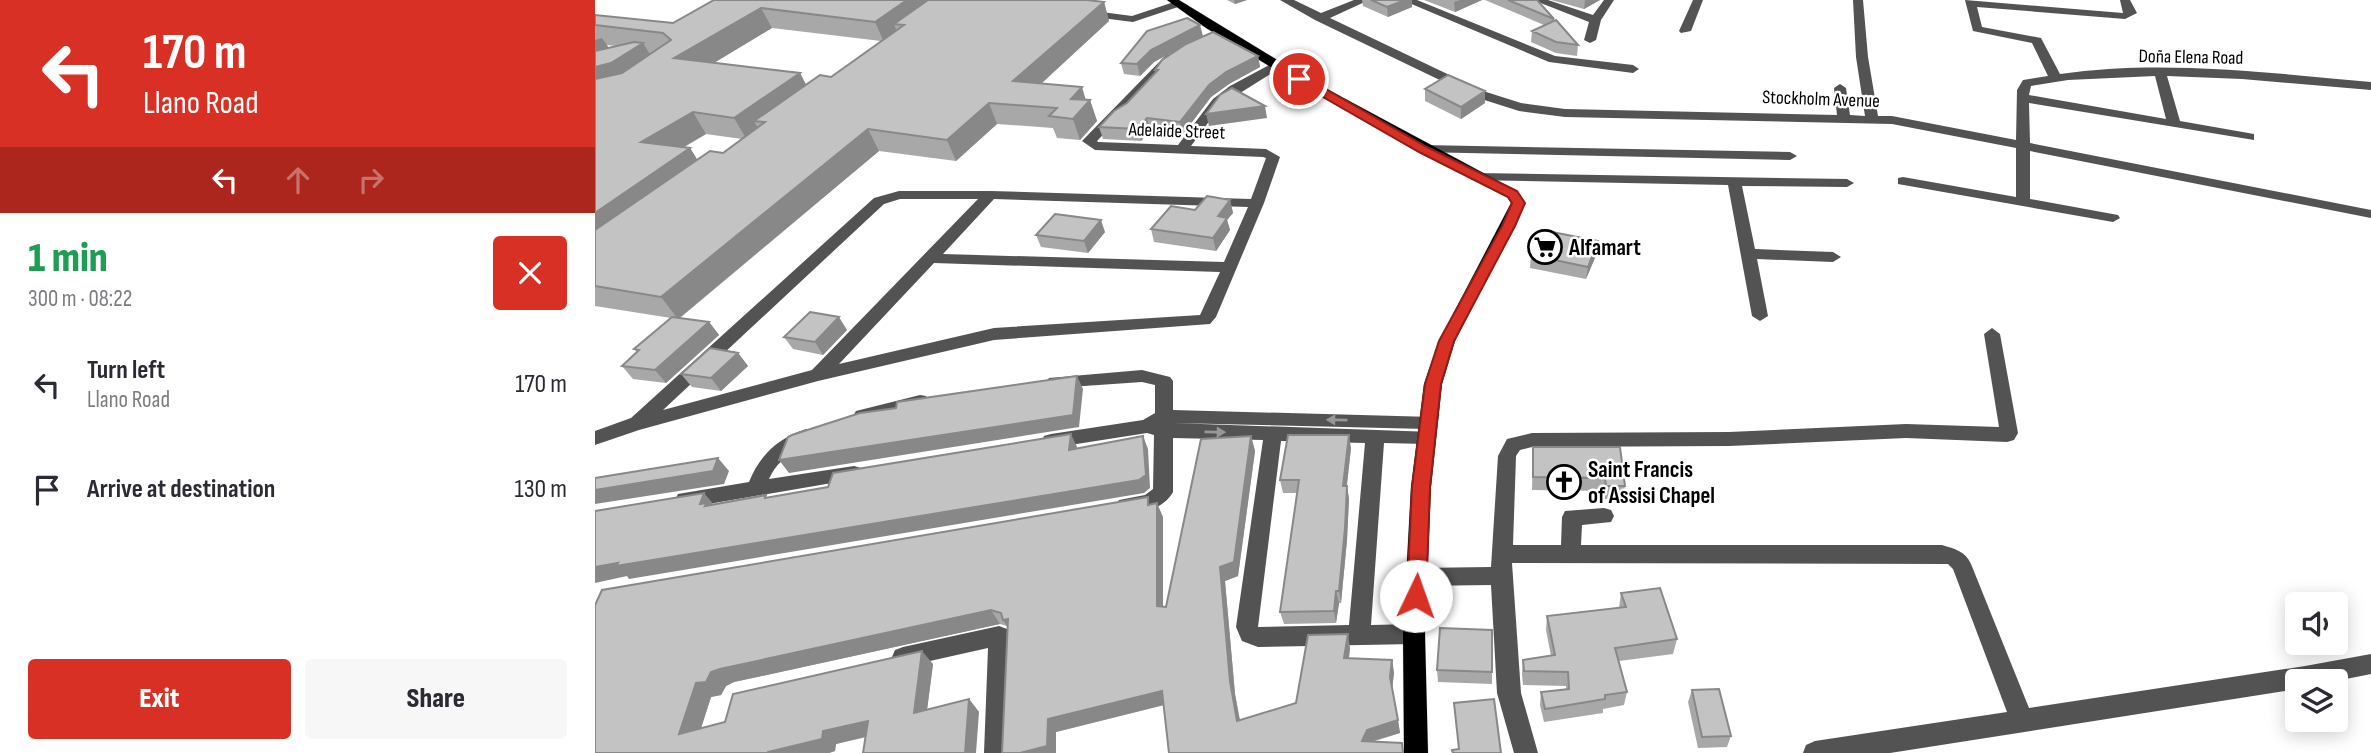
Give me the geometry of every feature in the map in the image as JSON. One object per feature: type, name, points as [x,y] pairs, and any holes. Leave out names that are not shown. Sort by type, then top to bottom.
[{"type":"main road","points":[[1174,2],[1217,36],[1277,66],[1423,149],[1513,194],[1518,203],[1509,226],[1447,341],[1433,384],[1427,429],[1414,634],[1416,748]]},
{"type":"street","name":"Stockholm Avenue","points":[[1285,0],[1479,94],[1519,107],[1565,113],[1844,117],[1915,123],[2371,214]]},
{"type":"street","points":[[1319,18],[1364,0]]},
{"type":"street","points":[[1406,0],[1553,60],[1633,69]]},
{"type":"street","points":[[1538,0],[1595,20]]},
{"type":"street","points":[[1590,40],[1595,20],[1609,0]]},
{"type":"street","points":[[1685,31],[1697,0]]},
{"type":"street","points":[[1859,0],[1862,57],[1872,118]]},
{"type":"street","points":[[2056,79],[2037,40],[1977,29],[1970,1],[2125,16],[2131,13],[2125,0]]},
{"type":"street","points":[[1078,12],[1133,19],[1174,2]]},
{"type":"street","name":"Adelaide Street","points":[[1183,51],[1159,67],[1089,141],[1095,146],[1266,153],[1273,157],[1257,204]]},
{"type":"street","points":[[1182,149],[1217,103],[1234,89],[1277,66]]},
{"type":"street","points":[[2160,73],[2174,124]]},
{"type":"street","name":"Doña Elena Road","points":[[2024,99],[2023,90],[2027,83],[2160,73],[2246,76],[2371,86]]},
{"type":"street","points":[[1840,88],[1844,117]]},
{"type":"street","points":[[2023,202],[2024,99],[2249,137]]},
{"type":"street","points":[[1423,149],[1790,156]]},
{"type":"street","points":[[1476,177],[1847,183]]},
{"type":"street","points":[[1734,181],[1760,316]]},
{"type":"street","points":[[1903,181],[2113,218]]},
{"type":"street","points":[[595,438],[635,424],[818,375],[994,334],[1198,322],[1208,317],[1257,204],[990,195],[899,195],[879,201],[635,424]]},
{"type":"street","points":[[818,375],[990,195]]},
{"type":"street","points":[[1750,254],[1833,257]]},
{"type":"street","points":[[930,258],[1229,267]]},
{"type":"street","points":[[1526,753],[1509,693],[1501,576],[1507,456],[1514,444],[1532,440],[1729,439],[1906,431],[2007,435],[2010,433],[1992,334]]},
{"type":"street","points":[[1035,384],[1111,377],[1154,377],[1164,381],[1158,424],[1163,492],[1150,502],[1110,509]]},
{"type":"street","points":[[846,421],[936,398]]},
{"type":"street","points":[[1026,445],[1158,424],[1427,429]]},
{"type":"street","points":[[1158,424],[1273,433],[1375,436],[1427,429]]},
{"type":"street","points":[[757,488],[762,470],[778,450],[821,430]]},
{"type":"street","points":[[1273,433],[1247,627],[1250,634],[1258,637],[1414,634]]},
{"type":"street","points":[[1359,635],[1375,436]]},
{"type":"street","points":[[662,504],[878,469]]},
{"type":"street","points":[[1571,553],[1572,517],[1604,516]]},
{"type":"street","points":[[1502,554],[1929,554],[1954,557],[1961,564],[2022,722]]},
{"type":"street","points":[[1417,577],[1501,576]]},
{"type":"street","points":[[879,663],[999,636],[996,753]]},
{"type":"street","points":[[1815,753],[2305,677],[2371,664]]},
{"type":"street","points":[[1392,750],[1416,748]]},
{"type":"building","points":[[714,0],[907,0],[875,22],[761,8],[674,58],[800,73],[734,118],[693,112],[641,142],[690,148],[595,213],[595,79],[622,73],[671,40],[663,33],[595,25],[595,15],[673,23]]},
{"type":"building","points":[[928,0],[1104,2],[1013,81],[1082,87],[1071,99],[1090,100],[1073,119],[1049,116],[1057,108],[989,103],[947,140],[868,129],[661,297],[595,286],[595,230],[710,151],[723,153],[765,122],[754,121],[820,75],[831,77],[904,25],[894,24]]},
{"type":"building","points":[[1371,0],[1405,0],[1387,7]]},
{"type":"building","points":[[1508,0],[1537,0],[1554,19]]},
{"type":"building","points":[[1187,18],[1200,25],[1151,50],[1137,64],[1121,63],[1147,31]]},
{"type":"building","points":[[1556,20],[1578,45],[1556,42],[1532,31]]},
{"type":"building","points":[[1213,32],[1258,56],[1226,72],[1209,85],[1180,122],[1147,118],[1138,129],[1099,127],[1114,111],[1127,103],[1158,70],[1155,70],[1162,60],[1186,44]]},
{"type":"building","points":[[634,42],[643,43],[611,63],[595,67],[595,51]]},
{"type":"building","points":[[1448,75],[1485,91],[1461,107],[1425,89]]},
{"type":"building","points":[[1232,88],[1265,106],[1206,114],[1220,95]]},
{"type":"building","points":[[1207,196],[1230,200],[1218,216],[1227,218],[1213,238],[1151,229],[1171,206],[1195,210]]},
{"type":"building","points":[[1055,214],[1101,220],[1084,241],[1036,235]]},
{"type":"building","points":[[1542,230],[1598,241],[1588,267],[1531,255]]},
{"type":"building","points":[[810,312],[839,317],[815,342],[784,337]]},
{"type":"building","points":[[672,317],[709,322],[655,370],[622,366],[639,350],[634,349]]},
{"type":"building","points":[[710,348],[738,353],[711,378],[681,374]]},
{"type":"building","points":[[1077,376],[1073,415],[779,460],[788,437],[792,435],[860,413],[896,408],[897,402]]},
{"type":"building","points":[[1071,434],[1069,450],[1143,436],[1146,475],[1139,480],[616,566],[618,563],[595,567],[595,511],[704,493],[700,504],[707,503],[705,506],[766,495],[765,498],[828,487],[833,473]]},
{"type":"building","points":[[1288,435],[1349,435],[1343,486],[1347,486],[1345,528],[1339,591],[1336,591],[1334,611],[1280,612],[1299,480],[1280,480]]},
{"type":"building","points":[[1251,436],[1234,562],[1220,567],[1230,681],[1237,721],[1296,703],[1308,635],[1348,634],[1344,658],[1392,660],[1390,677],[1398,720],[1367,730],[1362,741],[1402,743],[1403,753],[1169,753],[1162,691],[1048,719],[1047,746],[1020,753],[1002,753],[1008,619],[1003,620],[1001,613],[991,610],[711,672],[706,682],[696,683],[679,734],[725,722],[733,694],[922,651],[914,713],[969,699],[965,753],[863,753],[868,721],[823,731],[822,739],[768,753],[595,753],[595,605],[602,590],[1148,497],[1148,505],[1157,503],[1157,606],[1166,607],[1201,439]]},
{"type":"building","points":[[1533,447],[1620,447],[1625,486],[1606,486],[1605,478],[1533,477]]},
{"type":"building","points":[[718,458],[713,471],[595,490],[595,478]]},
{"type":"building","points":[[1660,588],[1677,639],[1615,648],[1627,692],[1605,695],[1605,699],[1545,709],[1541,692],[1569,689],[1568,672],[1524,671],[1523,660],[1555,655],[1547,616],[1626,607],[1621,593]]},
{"type":"building","points":[[1440,628],[1492,630],[1492,672],[1437,670]]},
{"type":"building","points":[[1719,689],[1731,736],[1702,737],[1692,690]]},
{"type":"building","points":[[1494,699],[1501,753],[1453,753],[1452,750],[1459,749],[1454,703]]},
{"type":"place","name":"Alfamart","points":[[1545,247]]},
{"type":"place","name":"Saint Francis of Assisi Chapel","points":[[1564,482]]},
{"type":"route","points":[[1299,79],[1423,149],[1513,194],[1518,203],[1509,226],[1447,341],[1433,384],[1421,487],[1416,596]]}]
